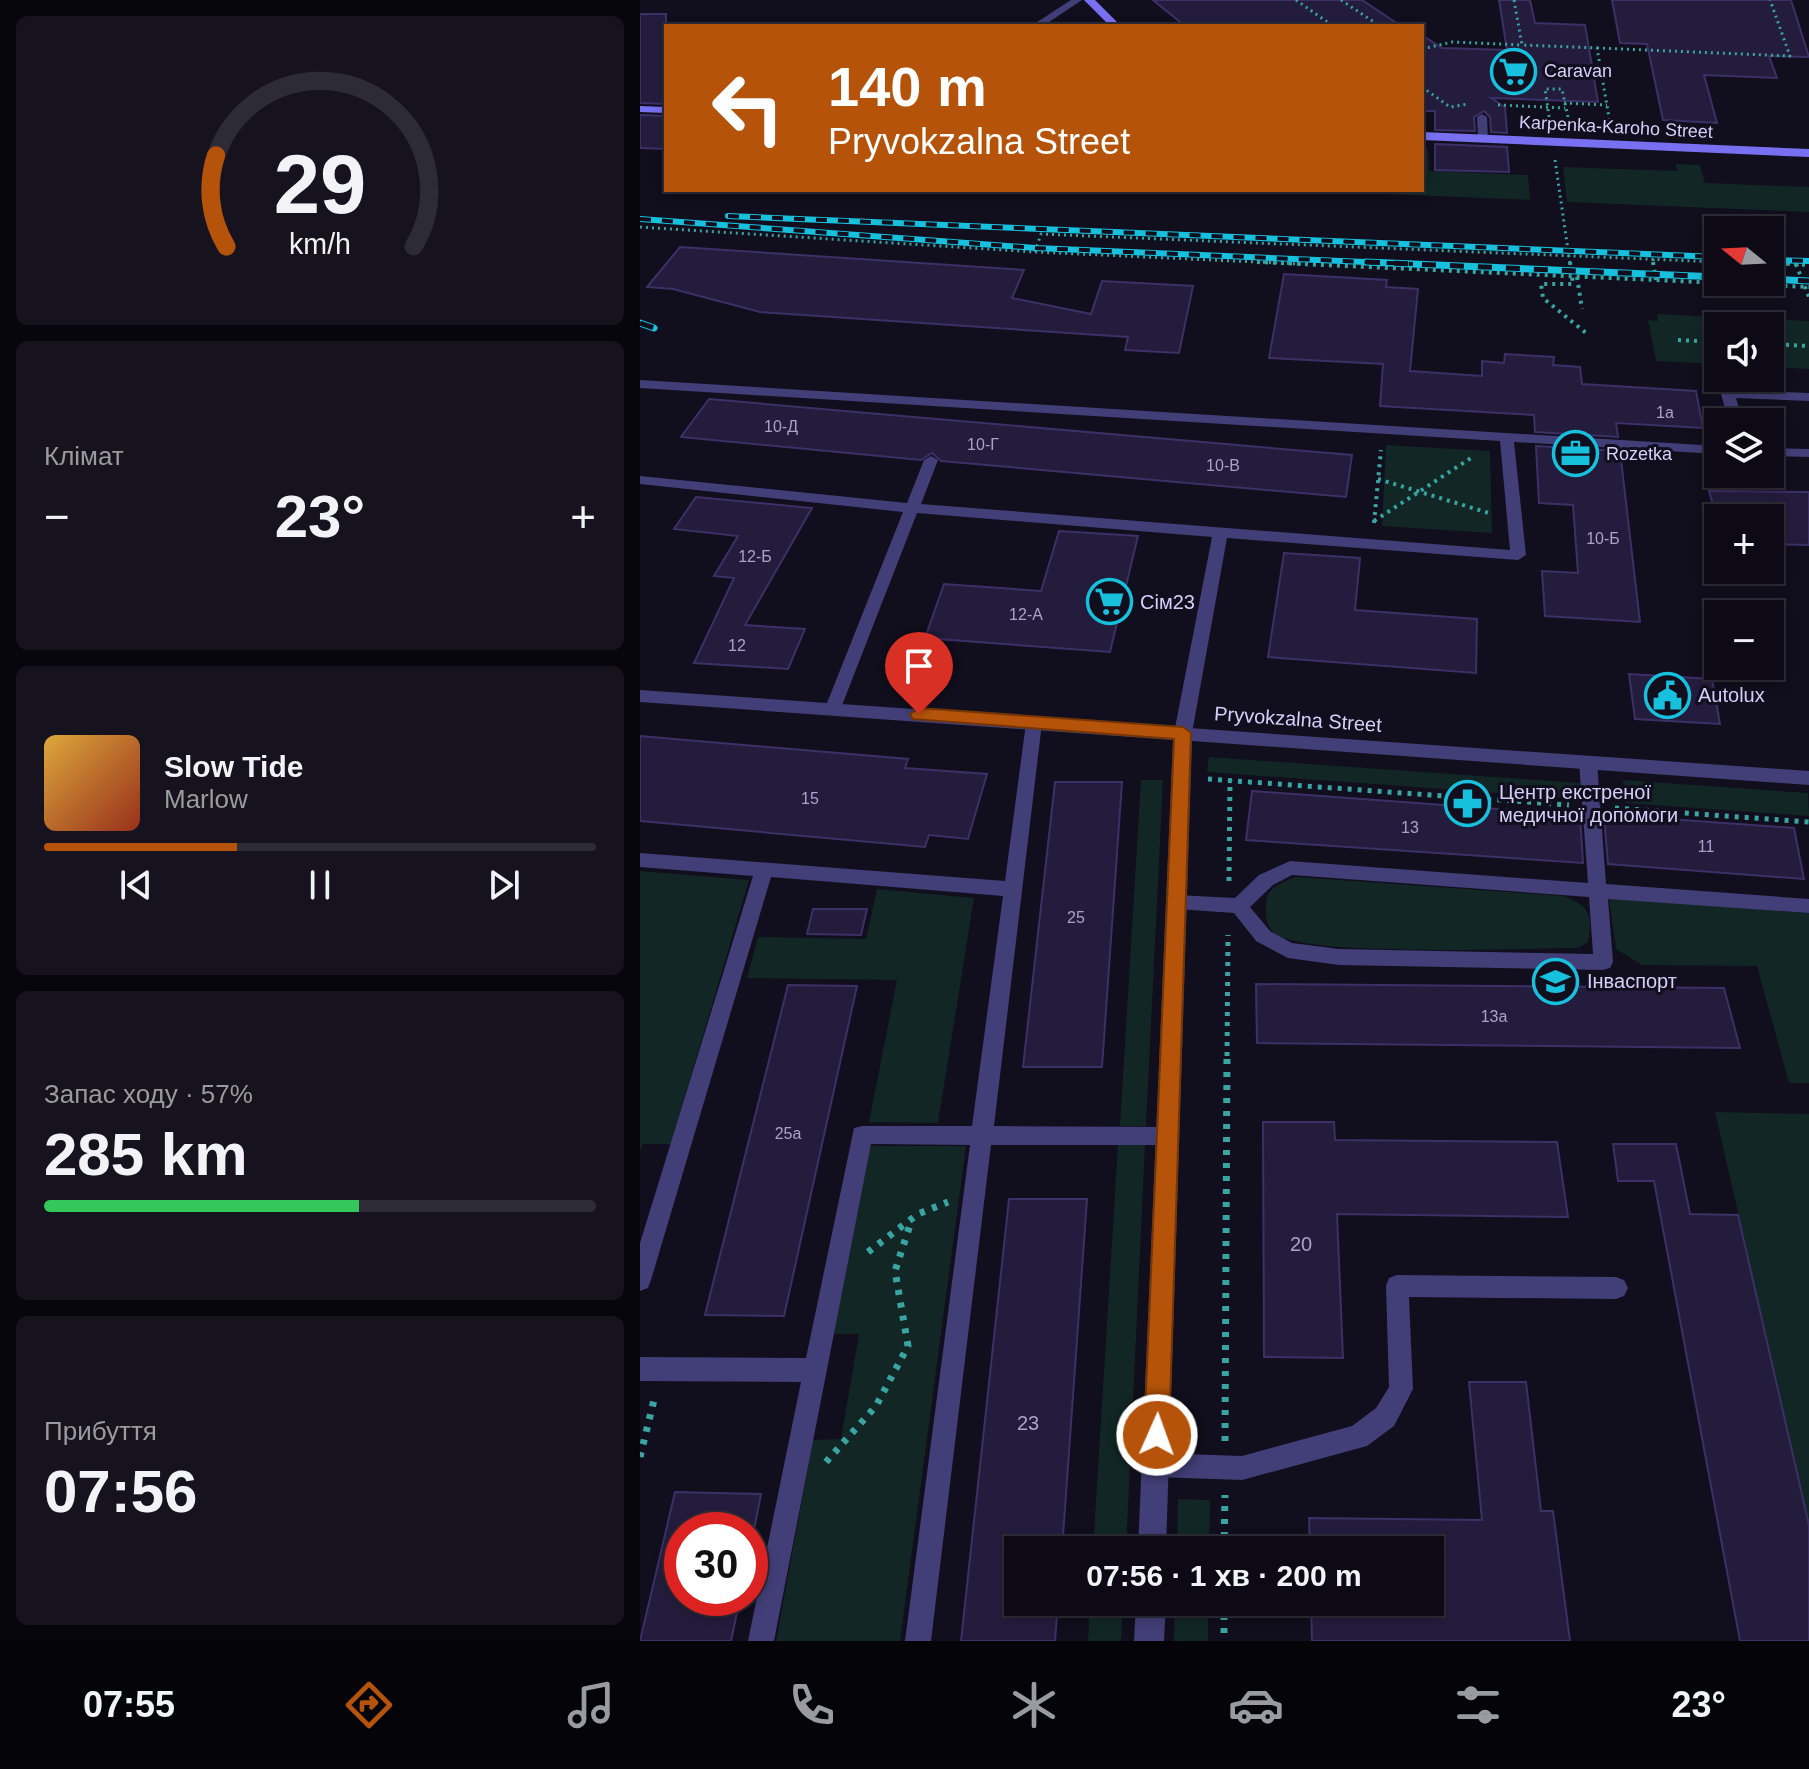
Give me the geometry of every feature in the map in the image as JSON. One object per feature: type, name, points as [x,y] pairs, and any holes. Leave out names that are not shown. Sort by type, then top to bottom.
[{"type":"main road","points":[[1089,0],[1114,24]]},
{"type":"main road","points":[[640,109],[664,110]]},
{"type":"main road","name":"Karpenka-Karoho Street","points":[[1424,136],[1809,153]]},
{"type":"street","name":"Pryvokzalna Street","points":[[640,696],[1809,778]]},
{"type":"street","points":[[1153,1536],[1183,733]]},
{"type":"street","points":[[1149,1641],[1150,1616]]},
{"type":"lane","points":[[1039,24],[1077,0]]},
{"type":"lane","points":[[1054,24],[1089,0]]},
{"type":"lane","points":[[1482,117],[1483,139]]},
{"type":"lane","points":[[640,384],[1704,449]]},
{"type":"lane","points":[[1732,408],[1728,394],[1809,397]]},
{"type":"lane","points":[[948,420],[955,402]]},
{"type":"lane","points":[[640,480],[911,508],[1518,555],[1506,436]]},
{"type":"lane","points":[[1784,452],[1809,453]]},
{"type":"lane","points":[[833,708],[931,460]]},
{"type":"lane","points":[[1183,733],[1220,533]]},
{"type":"lane","points":[[918,1641],[1034,723]]},
{"type":"lane","points":[[1177,902],[1234,906],[1263,936],[1288,950],[1339,957],[1603,962],[1588,762]]},
{"type":"lane","points":[[640,860],[1012,889]]},
{"type":"lane","points":[[1234,906],[1266,880],[1290,868],[1809,906]]},
{"type":"lane","points":[[640,1280],[764,870]]},
{"type":"lane","points":[[761,1641],[862,1135],[1168,1136]]},
{"type":"lane","points":[[1156,1465],[1242,1468],[1358,1437],[1385,1417],[1401,1389],[1397,1286],[1616,1288]]},
{"type":"lane","points":[[651,1369],[814,1370]]},
{"type":"path","points":[[1296,0],[1330,24]]},
{"type":"path","points":[[1341,0],[1377,24]]},
{"type":"path","points":[[1514,0],[1522,45]]},
{"type":"path","points":[[1424,49],[1452,42],[1790,56],[1770,0]]},
{"type":"path","points":[[1597,48],[1610,123]]},
{"type":"path","points":[[1551,131],[1545,89],[1562,89],[1564,102],[1607,105]]},
{"type":"path","points":[[1553,146],[1573,284],[1541,284],[1543,298],[1586,333]]},
{"type":"path","points":[[640,227],[1035,252],[1807,287]]},
{"type":"path","points":[[1035,252],[1041,234],[1704,261]]},
{"type":"path","points":[[1653,259],[1656,280]]},
{"type":"path","points":[[1784,264],[1809,265]]},
{"type":"path","points":[[1796,264],[1809,297]]},
{"type":"path","points":[[1577,277],[1582,309]]},
{"type":"path","points":[[1678,340],[1704,341]]},
{"type":"path","points":[[1784,345],[1809,346]]},
{"type":"path","points":[[1374,521],[1506,436]]},
{"type":"path","points":[[1372,544],[1382,440]]},
{"type":"path","points":[[1378,479],[1517,522]]},
{"type":"path","points":[[1181,777],[1809,822]]},
{"type":"path","points":[[1224,1536],[1234,906],[1230,780]]},
{"type":"path","points":[[832,1282],[912,1219],[975,1192]]},
{"type":"path","points":[[791,1490],[808,1469],[830,1460],[876,1406],[908,1346],[895,1271],[912,1219]]},
{"type":"path","points":[[640,1457],[651,1369]]},
{"type":"path","points":[[1224,1616],[1224,1641]]},
{"type":"green space","points":[[1424,149],[1428,149],[1429,171],[1528,175],[1530,200],[1335,192],[1424,192]]},
{"type":"green space","points":[[1676,164],[1700,165],[1705,183],[1809,187],[1809,212],[1567,202],[1563,167],[1677,171]]},
{"type":"green space","points":[[1657,314],[1704,316],[1704,363],[1656,361],[1648,320],[1658,321]]},
{"type":"green space","points":[[1784,320],[1809,321],[1809,369],[1784,368]]},
{"type":"green space","points":[[1386,445],[1490,451],[1492,533],[1382,526]]},
{"type":"green space","points":[[1209,757],[1580,783],[1582,799],[1207,772]]},
{"type":"green space","points":[[1141,780],[1163,780],[1146,1126],[1120,1126]]},
{"type":"green space","points":[[1623,780],[1808,793],[1809,816],[1625,803]]},
{"type":"green space","points":[[640,871],[749,880],[671,1144],[643,1144],[640,1151]]},
{"type":"green space","points":[[1296,877],[1564,896],[1588,913],[1588,942],[1578,948],[1416,950],[1292,940],[1273,932],[1266,918],[1266,907],[1267,897],[1273,889]]},
{"type":"green space","points":[[877,889],[974,898],[938,1123],[869,1122],[897,980],[747,978],[758,937],[866,939]]},
{"type":"green space","points":[[1609,898],[1809,913],[1809,1083],[1789,1083],[1757,966],[1642,965],[1616,949]]},
{"type":"green space","points":[[1715,1112],[1809,1114],[1809,1525],[1801,1487]]},
{"type":"green space","points":[[1118,1145],[1145,1145],[1127,1536],[1094,1536]]},
{"type":"green space","points":[[867,1146],[966,1146],[900,1641],[776,1641],[813,1440],[841,1439],[859,1334],[832,1334]]},
{"type":"green space","points":[[1178,1499],[1210,1500],[1209,1536],[1177,1536]]},
{"type":"green space","points":[[1089,1616],[1122,1616],[1121,1641],[1088,1641]]},
{"type":"green space","points":[[1175,1616],[1208,1616],[1208,1641],[1174,1641]]},
{"type":"building","points":[[1153,0],[1362,0],[1398,24],[1183,24]]},
{"type":"building","points":[[1499,0],[1530,0],[1535,23],[1585,25],[1598,102],[1491,98],[1505,107],[1507,133],[1491,132],[1490,117],[1484,111],[1474,117],[1475,131],[1435,130],[1435,111],[1424,111],[1424,36],[1442,48],[1507,50]]},
{"type":"building","points":[[1612,0],[1791,0],[1809,57],[1769,56],[1777,78],[1704,75],[1717,123],[1663,120],[1647,44],[1620,43]]},
{"type":"building","points":[[640,14],[666,14],[664,104],[640,103]]},
{"type":"building","points":[[640,115],[664,116],[664,149],[640,148]]},
{"type":"building","points":[[1435,144],[1507,147],[1509,172],[1435,170]]},
{"type":"building","points":[[680,247],[1024,270],[1012,298],[1091,314],[1102,281],[1193,286],[1179,353],[1125,350],[1128,337],[760,312],[673,289],[647,287]]},
{"type":"building","points":[[1284,274],[1387,280],[1386,287],[1418,289],[1410,371],[1482,376],[1482,361],[1504,363],[1505,354],[1554,357],[1553,365],[1580,367],[1582,384],[1696,391],[1703,428],[1616,423],[1618,437],[1535,432],[1534,415],[1380,406],[1383,364],[1269,358]]},
{"type":"building","points":[[709,399],[1352,455],[1346,497],[941,461],[932,453],[921,460],[681,437]]},
{"type":"building","points":[[1536,446],[1620,451],[1640,622],[1545,616],[1542,571],[1578,573],[1573,505],[1539,503]]},
{"type":"building","points":[[1709,491],[1809,492],[1809,545],[1784,544],[1784,504],[1713,504]]},
{"type":"building","points":[[696,497],[812,508],[745,625],[805,629],[788,669],[694,663],[734,578],[714,576],[738,536],[674,529]]},
{"type":"building","points":[[1059,531],[1138,536],[1110,652],[925,638],[944,584],[1041,591]]},
{"type":"building","points":[[1284,553],[1360,558],[1355,610],[1477,619],[1476,673],[1268,657]]},
{"type":"building","points":[[1629,674],[1712,680],[1720,724],[1635,719]]},
{"type":"building","points":[[640,736],[908,759],[905,768],[987,774],[968,839],[929,835],[925,847],[640,821]]},
{"type":"building","points":[[1055,782],[1122,782],[1102,1067],[1023,1067]]},
{"type":"building","points":[[1252,791],[1580,815],[1583,863],[1246,840]]},
{"type":"building","points":[[1604,816],[1794,828],[1804,879],[1608,864]]},
{"type":"building","points":[[813,909],[867,909],[861,935],[807,934]]},
{"type":"building","points":[[1256,984],[1724,988],[1740,1048],[1257,1043]]},
{"type":"building","points":[[788,985],[857,986],[784,1316],[705,1315]]},
{"type":"building","points":[[1263,1122],[1334,1122],[1335,1140],[1557,1142],[1568,1217],[1337,1214],[1343,1358],[1264,1357]]},
{"type":"building","points":[[1613,1144],[1676,1144],[1690,1214],[1738,1215],[1809,1525],[1809,1641],[1740,1641],[1654,1181],[1618,1181]]},
{"type":"building","points":[[1009,1199],[1087,1199],[1063,1536],[1004,1536],[1004,1616],[1057,1616],[1055,1641],[961,1641]]},
{"type":"building","points":[[1469,1382],[1526,1382],[1541,1511],[1553,1511],[1570,1641],[1312,1641],[1311,1616],[1444,1616],[1444,1536],[1310,1536],[1309,1518],[1482,1520]]},
{"type":"building","points":[[675,1492],[761,1494],[758,1512],[670,1512]]},
{"type":"building","points":[[664,1539],[664,1616],[736,1616],[731,1641],[640,1641]]},
{"type":"railway","points":[[728,216],[1704,256]]},
{"type":"railway","points":[[640,219],[1036,248],[1397,263]]},
{"type":"railway","points":[[1784,260],[1809,261]]},
{"type":"railway","points":[[1366,262],[1397,263]]},
{"type":"railway","points":[[1397,263],[1413,264]]},
{"type":"railway","points":[[1397,263],[1704,276]]},
{"type":"railway","points":[[1784,280],[1809,281]]},
{"type":"railway","points":[[640,323],[654,328]]},
{"type":"place","name":"Caravan","points":[[1513,71]]},
{"type":"place","name":"Rozetka","points":[[1575,454]]},
{"type":"place","name":"Сім23","points":[[1109,602]]},
{"type":"place","name":"Autolux","points":[[1667,695]]},
{"type":"place","name":"Центр екстреної медичної допомоги","points":[[1468,803]]},
{"type":"place","name":"Інваспорт","points":[[1556,981]]},
{"type":"route","points":[[919,714],[1183,733],[1157,1435]]}]
